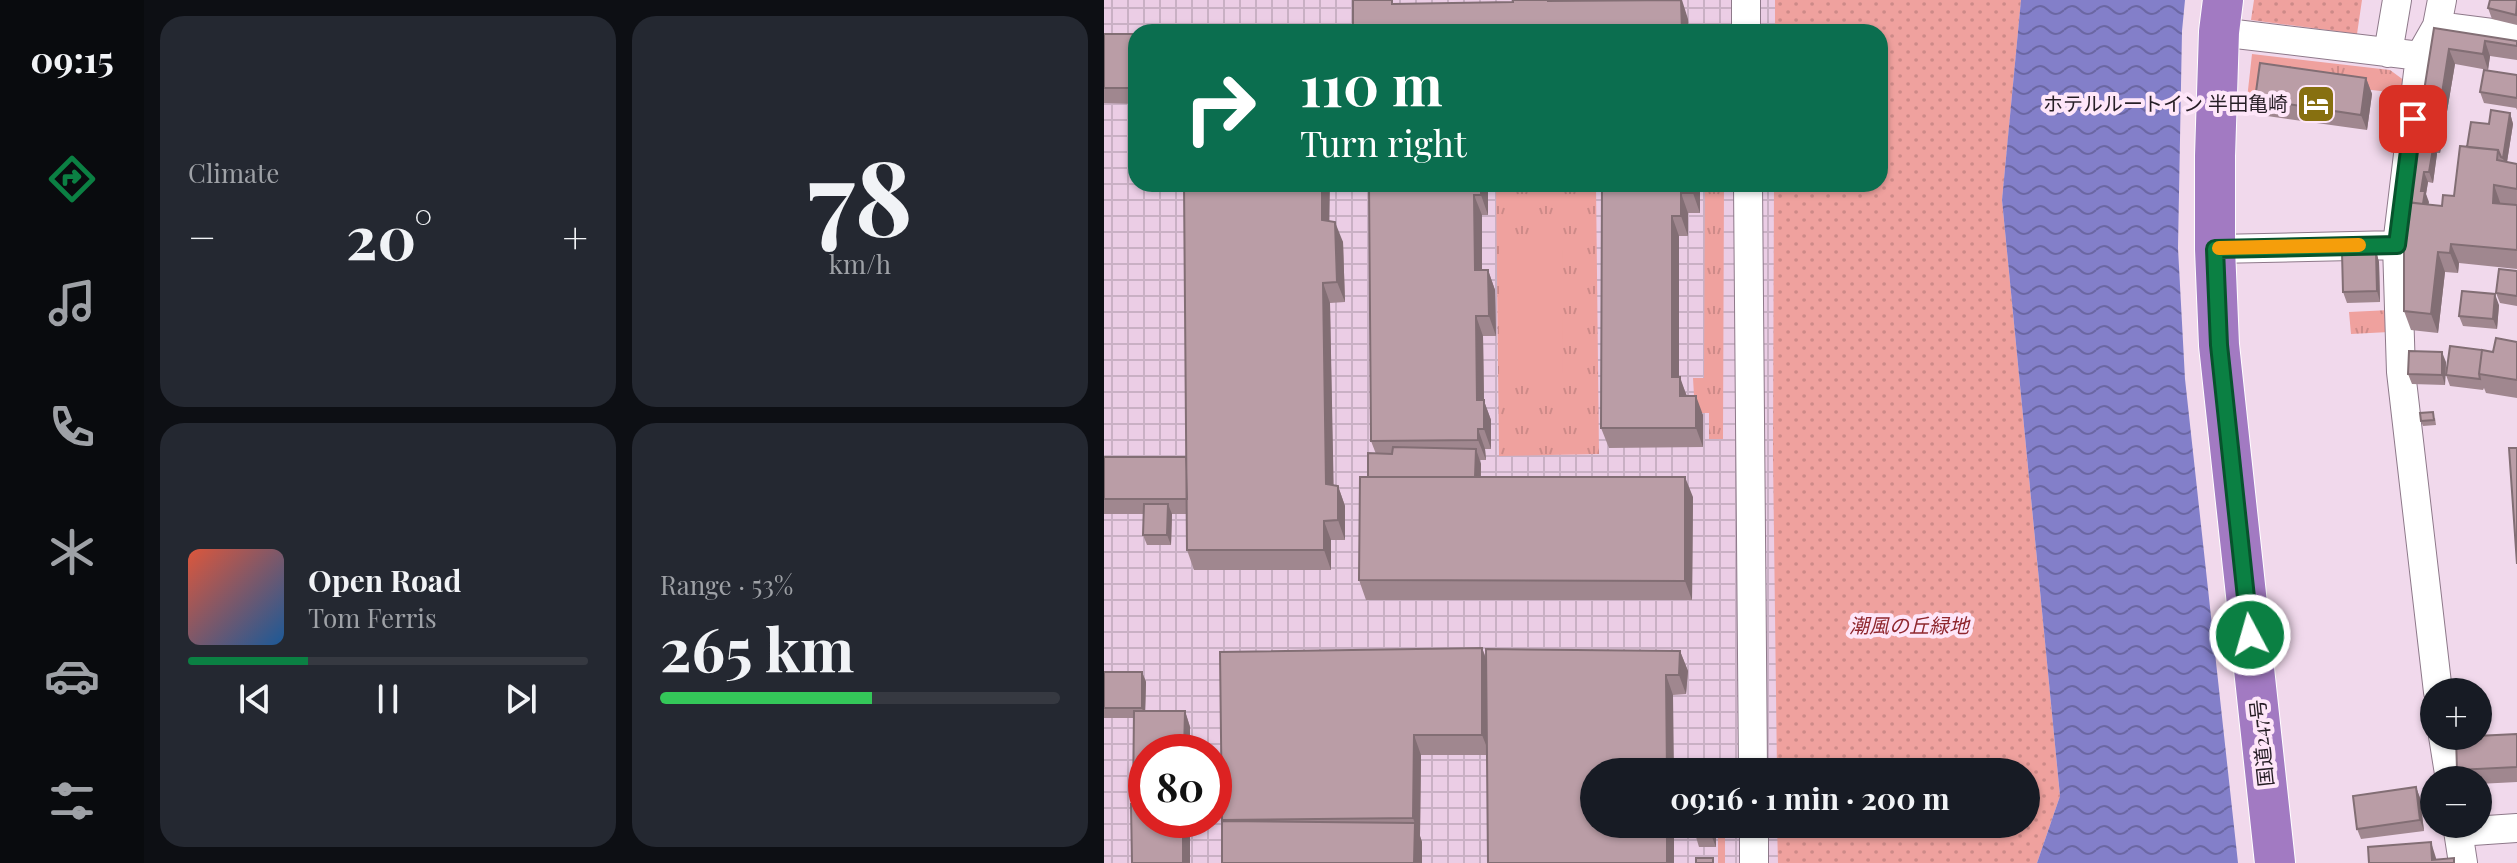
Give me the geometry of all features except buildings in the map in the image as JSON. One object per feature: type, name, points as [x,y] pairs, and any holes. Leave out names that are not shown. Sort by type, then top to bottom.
[{"type":"highway","name":"国道247号","points":[[2221,16],[2215,249],[2221,360],[2275,863]]},
{"type":"street","points":[[1746,0],[1746,24]]},
{"type":"street","points":[[2388,53],[2397,0]]},
{"type":"street","points":[[2436,678],[2401,372],[2397,245],[2420,56],[2440,13],[2517,36]]},
{"type":"street","points":[[2221,16],[2388,53],[2420,56]]},
{"type":"street","points":[[1748,192],[1753,758]]},
{"type":"street","points":[[2215,249],[2397,245]]},
{"type":"street","points":[[2492,828],[2517,828]]},
{"type":"street","points":[[1754,838],[1754,863]]},
{"type":"street","points":[[2459,838],[2463,863]]},
{"type":"shaded area","points":[[1104,0],[2021,0],[2002,200],[2031,758],[1580,758],[1580,838],[2036,838],[2037,863],[1104,863]]},
{"type":"green space","name":"潮風の丘緑地","points":[[1775,0],[2021,0],[2002,200],[2060,796],[2037,863],[1778,863],[1777,838],[2040,838],[2040,758],[1777,758],[1774,192],[1888,192],[1888,24],[1775,24]]},
{"type":"green space","points":[[2254,0],[2362,0],[2357,34],[2251,20]]},
{"type":"green space","points":[[2252,54],[2390,70],[2405,81],[2406,94],[2269,78],[2261,67],[2255,110],[2246,108]]},
{"type":"green space","points":[[1496,192],[1596,192],[1599,454],[1499,456]]},
{"type":"green space","points":[[1705,192],[1724,192],[1723,439],[1709,439],[1709,413],[1695,413],[1693,378],[1704,378]]},
{"type":"green space","points":[[1501,246],[1563,246],[1562,376],[1501,376]]},
{"type":"green space","points":[[2390,310],[2389,332],[2351,334],[2349,312]]},
{"type":"green space","points":[[1718,838],[1725,838],[1725,863],[1718,863]]},
{"type":"water","points":[[2021,0],[2185,0],[2178,248],[2185,379],[2238,863],[2037,863],[2060,796],[2002,200]]},
{"type":"slow traffic","points":[[2219,248],[2359,245]]},
{"type":"place","name":"ホテルルートイン 半田亀崎","points":[[2316,104]]},
{"type":"route","points":[[2250,635],[2219,345],[2215,249],[2397,245],[2413,119]]}]
